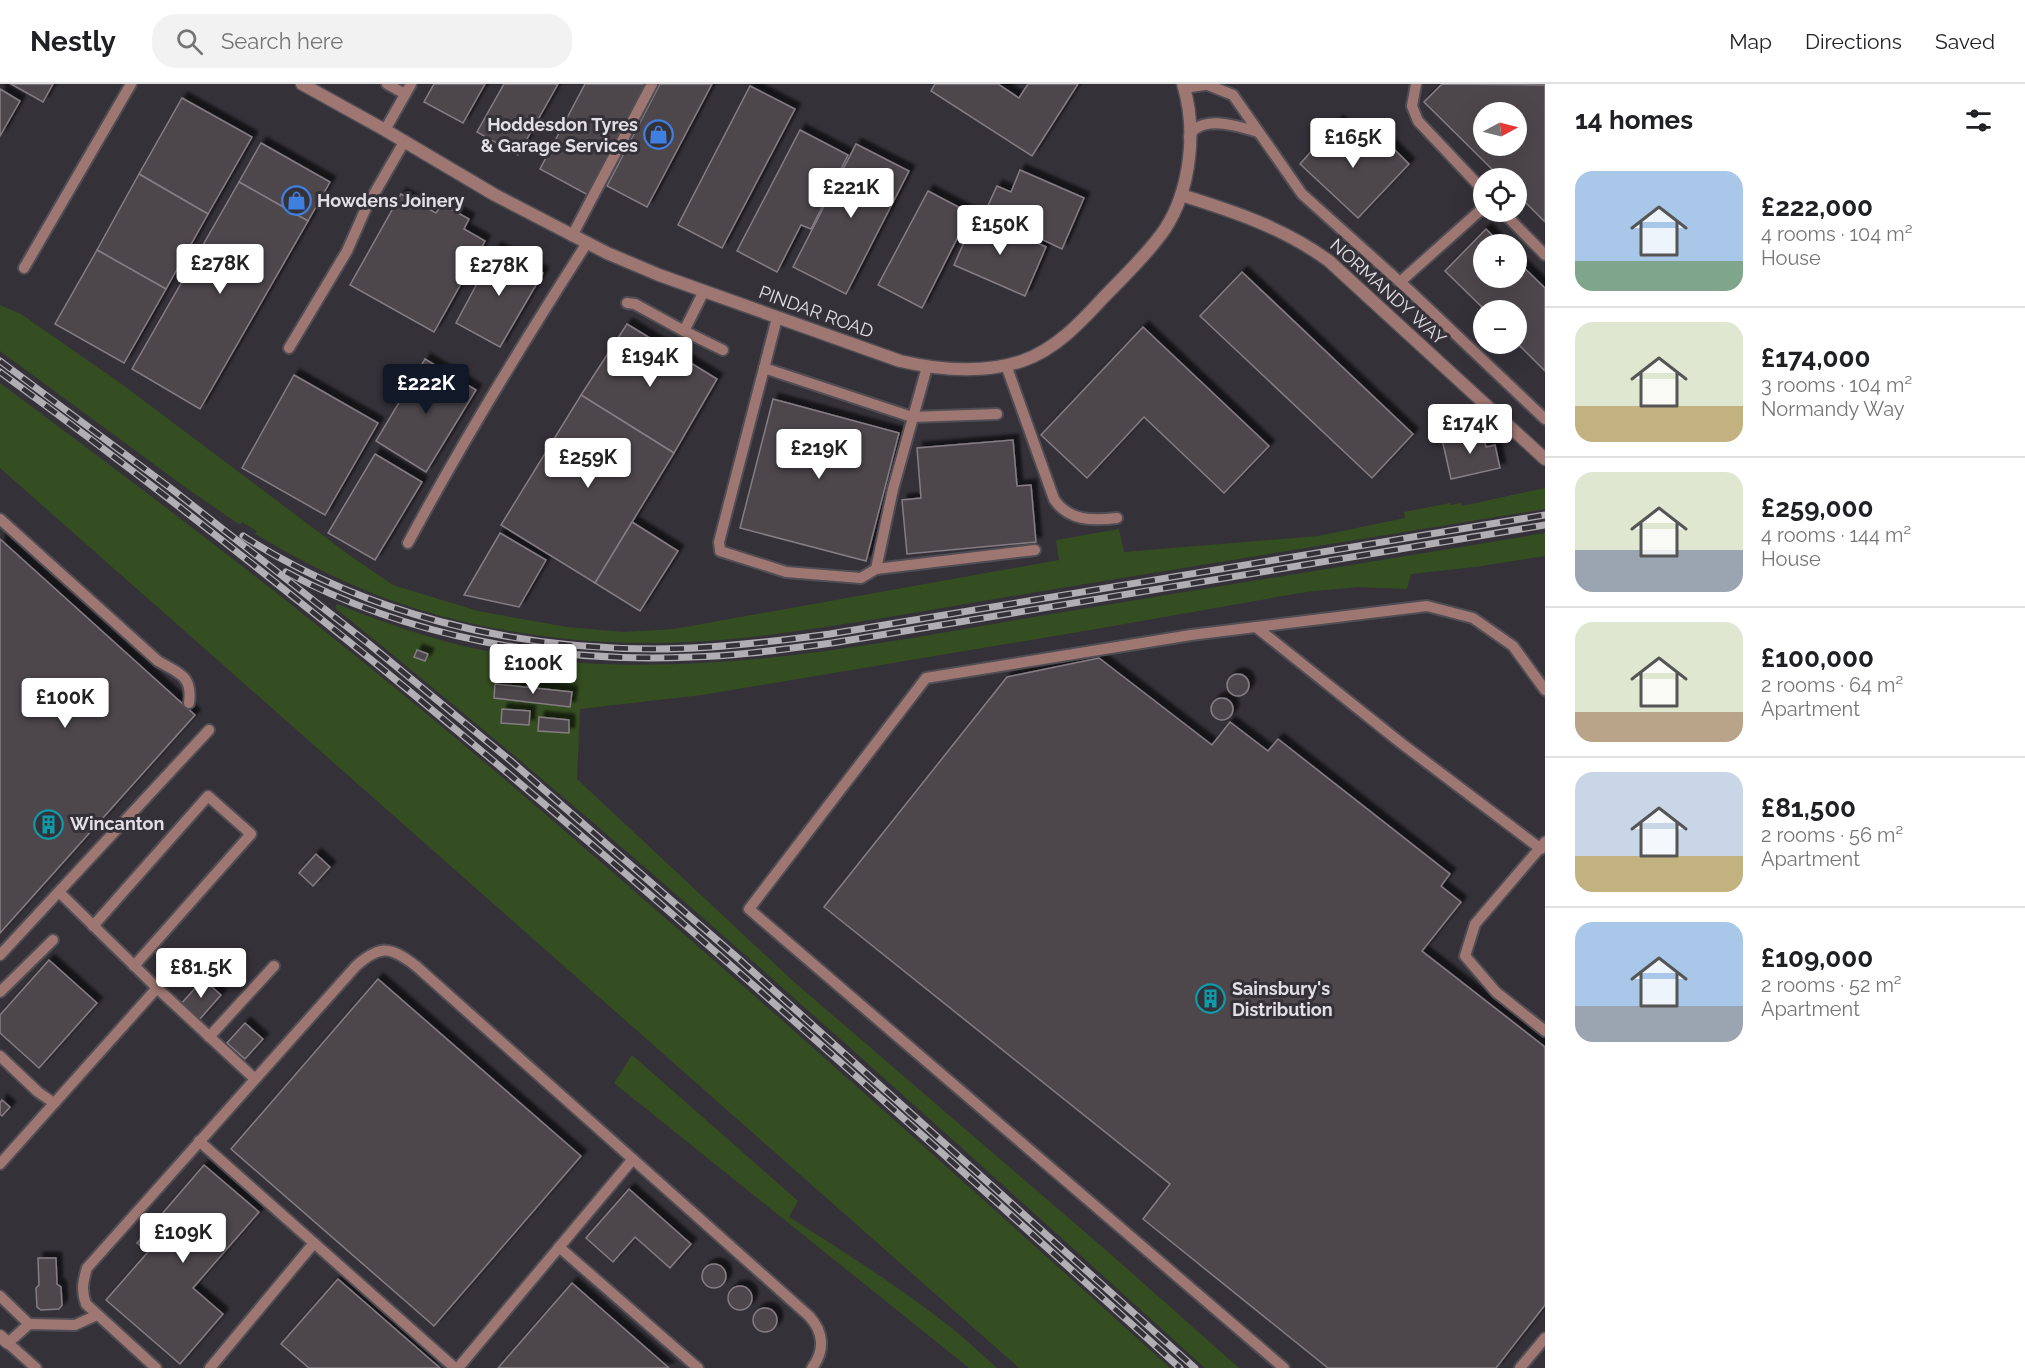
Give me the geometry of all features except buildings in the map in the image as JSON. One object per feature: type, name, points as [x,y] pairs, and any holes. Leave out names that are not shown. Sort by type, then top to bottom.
[{"type":"street","name":"PINDAR ROAD","points":[[302,84],[386,130],[495,195],[572,236],[660,275],[900,361],[927,367],[980,368],[1006,365],[1027,359],[1048,349],[1075,327],[1154,244],[1166,228],[1180,195],[1189,153],[1189,105],[1184,86]]},
{"type":"street","name":"NORMANDY WAY","points":[[1180,195],[1263,223],[1329,261],[1545,459]]},
{"type":"lane","points":[[24,268],[131,84]]},
{"type":"lane","points":[[387,84],[405,94]]},
{"type":"lane","points":[[386,130],[411,84]]},
{"type":"lane","points":[[572,236],[652,84]]},
{"type":"lane","points":[[1184,86],[1209,84],[1233,95],[1302,194],[1400,282],[1545,419]]},
{"type":"lane","points":[[1416,84],[1412,106],[1418,122],[1473,180]]},
{"type":"lane","points":[[1189,137],[1195,129],[1212,124],[1232,124],[1258,132]]},
{"type":"lane","points":[[289,348],[347,251],[366,207],[404,142]]},
{"type":"lane","points":[[1400,282],[1473,217]]},
{"type":"lane","points":[[1513,222],[1545,255]]},
{"type":"lane","points":[[408,543],[446,474],[587,243]]},
{"type":"lane","points":[[684,331],[704,291]]},
{"type":"lane","points":[[627,303],[635,304],[723,350]]},
{"type":"lane","points":[[777,318],[719,542],[720,551],[786,572],[861,578],[876,569],[1035,550]]},
{"type":"lane","points":[[1006,365],[1060,510],[1085,519],[1117,518]]},
{"type":"lane","points":[[876,569],[893,489],[927,367]]},
{"type":"lane","points":[[764,368],[912,417],[997,414]]},
{"type":"lane","points":[[0,519],[158,661],[181,673],[188,680],[189,703]]},
{"type":"lane","points":[[1284,1368],[749,909],[926,678],[1191,635],[1427,606],[1473,618],[1513,646],[1545,690]]},
{"type":"lane","points":[[1257,627],[1401,743],[1543,846],[1475,924],[1465,956],[1496,992],[1545,1031]]},
{"type":"lane","points":[[0,955],[209,730]]},
{"type":"lane","points":[[93,926],[208,796],[251,834],[134,966]]},
{"type":"lane","points":[[59,892],[157,988],[255,1079]]},
{"type":"lane","points":[[0,992],[52,940]]},
{"type":"lane","points":[[156,1368],[86,1304],[82,1294],[83,1279],[87,1268],[356,966],[376,952],[388,949],[395,951],[416,966],[817,1324],[822,1349],[812,1368]]},
{"type":"lane","points":[[209,1037],[274,966]]},
{"type":"lane","points":[[0,1164],[157,988]]},
{"type":"lane","points":[[0,1056],[38,1092],[54,1103]]},
{"type":"lane","points":[[199,1141],[456,1368],[633,1159]]},
{"type":"lane","points":[[210,1368],[314,1243]]},
{"type":"lane","points":[[559,1247],[698,1368]]},
{"type":"lane","points":[[0,1296],[29,1324]]},
{"type":"lane","points":[[36,1368],[4,1340],[29,1324],[75,1325],[97,1315]]},
{"type":"lane","points":[[1520,1368],[1545,1338]]},
{"type":"green space","points":[[0,305],[21,314],[123,385],[349,555],[393,585],[478,611],[567,627],[623,632],[674,629],[1059,560],[1056,540],[1119,529],[1124,552],[1318,536],[1405,518],[1404,512],[1450,503],[1450,505],[1461,503],[1462,506],[1545,488],[1545,509],[886,618],[773,634],[654,643],[587,641],[521,633],[456,620],[380,596],[295,557],[255,534],[257,531],[242,522],[240,525],[0,351]]},
{"type":"green space","points":[[0,383],[246,569],[485,763],[775,1014],[1170,1368],[1019,1368],[0,468]]},
{"type":"green space","points":[[1545,533],[1545,556],[1411,574],[1407,589],[1358,587],[1306,592],[702,695],[580,709],[577,779],[793,981],[1107,1251],[1239,1368],[1205,1368],[667,886],[447,699],[335,608],[337,604],[406,630],[477,649],[552,660],[627,665],[702,663],[778,657],[853,647]]},
{"type":"green space","points":[[632,1055],[798,1201],[789,1217],[910,1297],[955,1331],[997,1368],[969,1368],[614,1083]]},
{"type":"railway","points":[[0,361],[173,490],[369,644],[511,761],[740,960],[1195,1368]]},
{"type":"railway","points":[[0,372],[155,488],[307,607],[456,730],[749,981],[1180,1368]]},
{"type":"railway","points":[[243,536],[339,587],[441,622],[493,634],[547,642],[600,647],[676,649],[830,634],[1545,515]]},
{"type":"railway","points":[[286,572],[333,595],[382,614],[483,642],[587,656],[639,658],[709,656],[832,643],[1545,525]]},
{"type":"place","name":"Hoddesdon Tyres & Garage Services","points":[[659,135]]},
{"type":"place","name":"Howdens Joinery","points":[[296,201]]},
{"type":"place","name":"Wincanton","points":[[49,824]]},
{"type":"place","name":"Sainsbury's Distribution","points":[[1211,999]]}]
